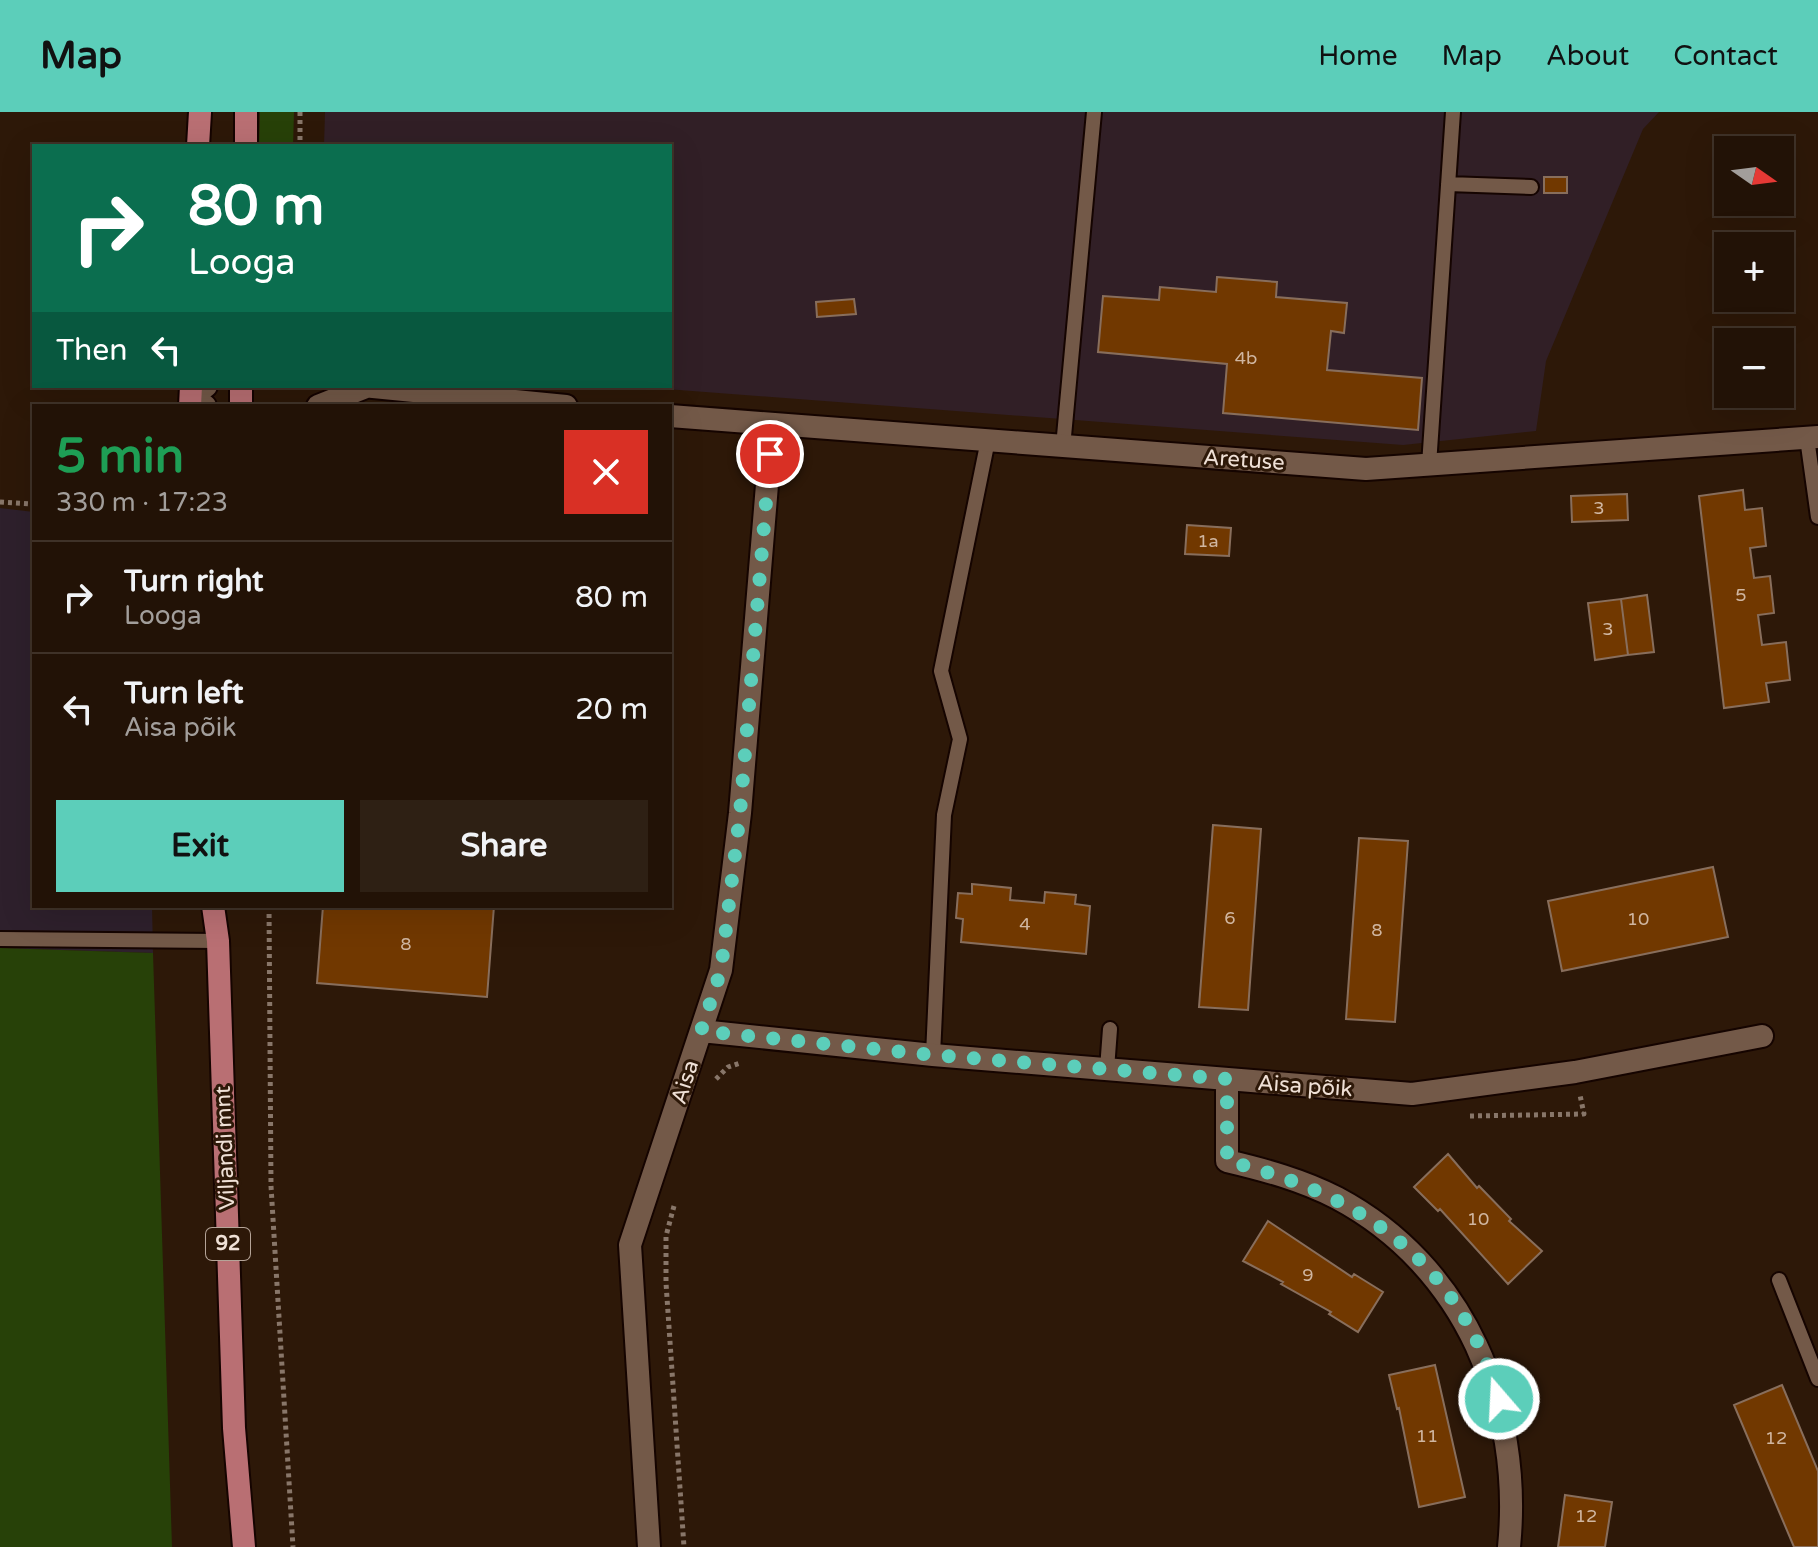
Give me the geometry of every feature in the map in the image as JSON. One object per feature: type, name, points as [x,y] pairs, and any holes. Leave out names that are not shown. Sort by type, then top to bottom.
[{"type":"main road","points":[[198,144],[200,112]]},
{"type":"main road","points":[[246,112],[246,144]]},
{"type":"main road","name":"Viljandi mnt","points":[[213,908],[218,941],[234,1428],[244,1547]]},
{"type":"main road","name":"Viljandi mnt","points":[[218,941],[222,908]]},
{"type":"street","points":[[323,404],[360,388]]},
{"type":"street","points":[[385,388],[546,404]]},
{"type":"street","name":"Aretuse","points":[[672,416],[1366,469],[1813,438]]},
{"type":"street","name":"Aisa","points":[[649,1547],[630,1245],[721,970],[736,845],[772,424]]},
{"type":"street","name":"Aisa põik","points":[[701,1031],[933,1055],[1412,1094],[1575,1072],[1762,1036]]},
{"type":"street","points":[[1227,1079],[1227,1161],[1283,1175],[1354,1208],[1419,1261],[1463,1317],[1483,1355],[1504,1416],[1511,1470],[1509,1547]]},
{"type":"lane","points":[[1063,447],[1094,112]]},
{"type":"lane","points":[[1429,465],[1453,112]]},
{"type":"lane","points":[[1448,184],[1531,187]]},
{"type":"lane","points":[[1813,438],[1818,517]]},
{"type":"lane","points":[[933,1055],[944,815],[960,739],[941,671],[988,440]]},
{"type":"lane","points":[[0,939],[218,941]]},
{"type":"lane","points":[[1107,1069],[1110,1029]]},
{"type":"lane","points":[[1779,1280],[1818,1379]]},
{"type":"path","points":[[300,112],[300,144]]},
{"type":"path","points":[[0,502],[32,504]]},
{"type":"path","points":[[269,908],[271,1186],[293,1547]]},
{"type":"path","points":[[713,1086],[718,1074],[753,1058]]},
{"type":"path","points":[[1462,1116],[1584,1114],[1575,1072]]},
{"type":"path","points":[[677,1194],[666,1236],[666,1283],[684,1547]]},
{"type":"shaded area","points":[[325,112],[1659,112],[1643,129],[1546,361],[1536,431],[1403,445],[653,388],[672,388],[672,144],[324,144]]},
{"type":"shaded area","points":[[0,508],[32,512],[32,908],[152,908],[153,953],[0,948]]},
{"type":"green space","points":[[260,112],[294,112],[293,144],[259,144]]},
{"type":"green space","points":[[0,948],[153,953],[172,1547],[0,1547]]},
{"type":"building","points":[[1544,177],[1567,177],[1567,193],[1544,193]]},
{"type":"building","points":[[1217,277],[1277,282],[1276,297],[1347,303],[1344,333],[1331,331],[1327,370],[1422,378],[1418,430],[1223,413],[1227,364],[1098,352],[1103,296],[1159,300],[1160,287],[1216,292]]},
{"type":"building","points":[[854,299],[856,314],[817,317],[816,302]]},
{"type":"building","points":[[1743,490],[1745,510],[1762,508],[1766,546],[1750,548],[1754,578],[1770,576],[1774,613],[1758,615],[1762,645],[1786,642],[1790,680],[1766,683],[1769,702],[1724,708],[1699,496]]},
{"type":"building","points":[[1627,494],[1628,520],[1572,522],[1571,496]]},
{"type":"building","points":[[1187,525],[1231,528],[1229,556],[1185,554]]},
{"type":"building","points":[[1647,595],[1654,652],[1628,655],[1621,599]]},
{"type":"building","points":[[1621,599],[1628,655],[1595,660],[1588,603]]},
{"type":"building","points":[[1213,825],[1261,829],[1248,1010],[1199,1007]]},
{"type":"building","points":[[1359,838],[1408,841],[1395,1022],[1346,1019]]},
{"type":"building","points":[[1713,867],[1728,937],[1562,971],[1548,901]]},
{"type":"building","points":[[972,884],[1011,888],[1010,900],[1044,903],[1045,892],[1076,895],[1075,904],[1090,906],[1086,954],[961,942],[963,919],[956,918],[958,893],[972,894]]},
{"type":"building","points":[[323,908],[494,908],[487,997],[317,983]]},
{"type":"building","points":[[1448,1154],[1477,1188],[1479,1186],[1511,1219],[1509,1221],[1542,1251],[1508,1284],[1440,1209],[1438,1211],[1414,1187]]},
{"type":"building","points":[[1268,1221],[1352,1277],[1354,1274],[1383,1292],[1358,1332],[1329,1314],[1331,1312],[1281,1284],[1283,1282],[1243,1261]]},
{"type":"building","points":[[1435,1365],[1465,1497],[1419,1507],[1399,1408],[1389,1375]]},
{"type":"building","points":[[1782,1385],[1818,1471],[1818,1547],[1794,1547],[1734,1405]]},
{"type":"building","points":[[1565,1495],[1612,1502],[1605,1547],[1558,1547]]},
{"type":"route","points":[[770,454],[740,813],[721,970],[701,1031],[933,1055],[1227,1079],[1227,1161],[1283,1175],[1335,1197],[1404,1246],[1430,1273],[1463,1317],[1483,1355],[1499,1399]]}]
